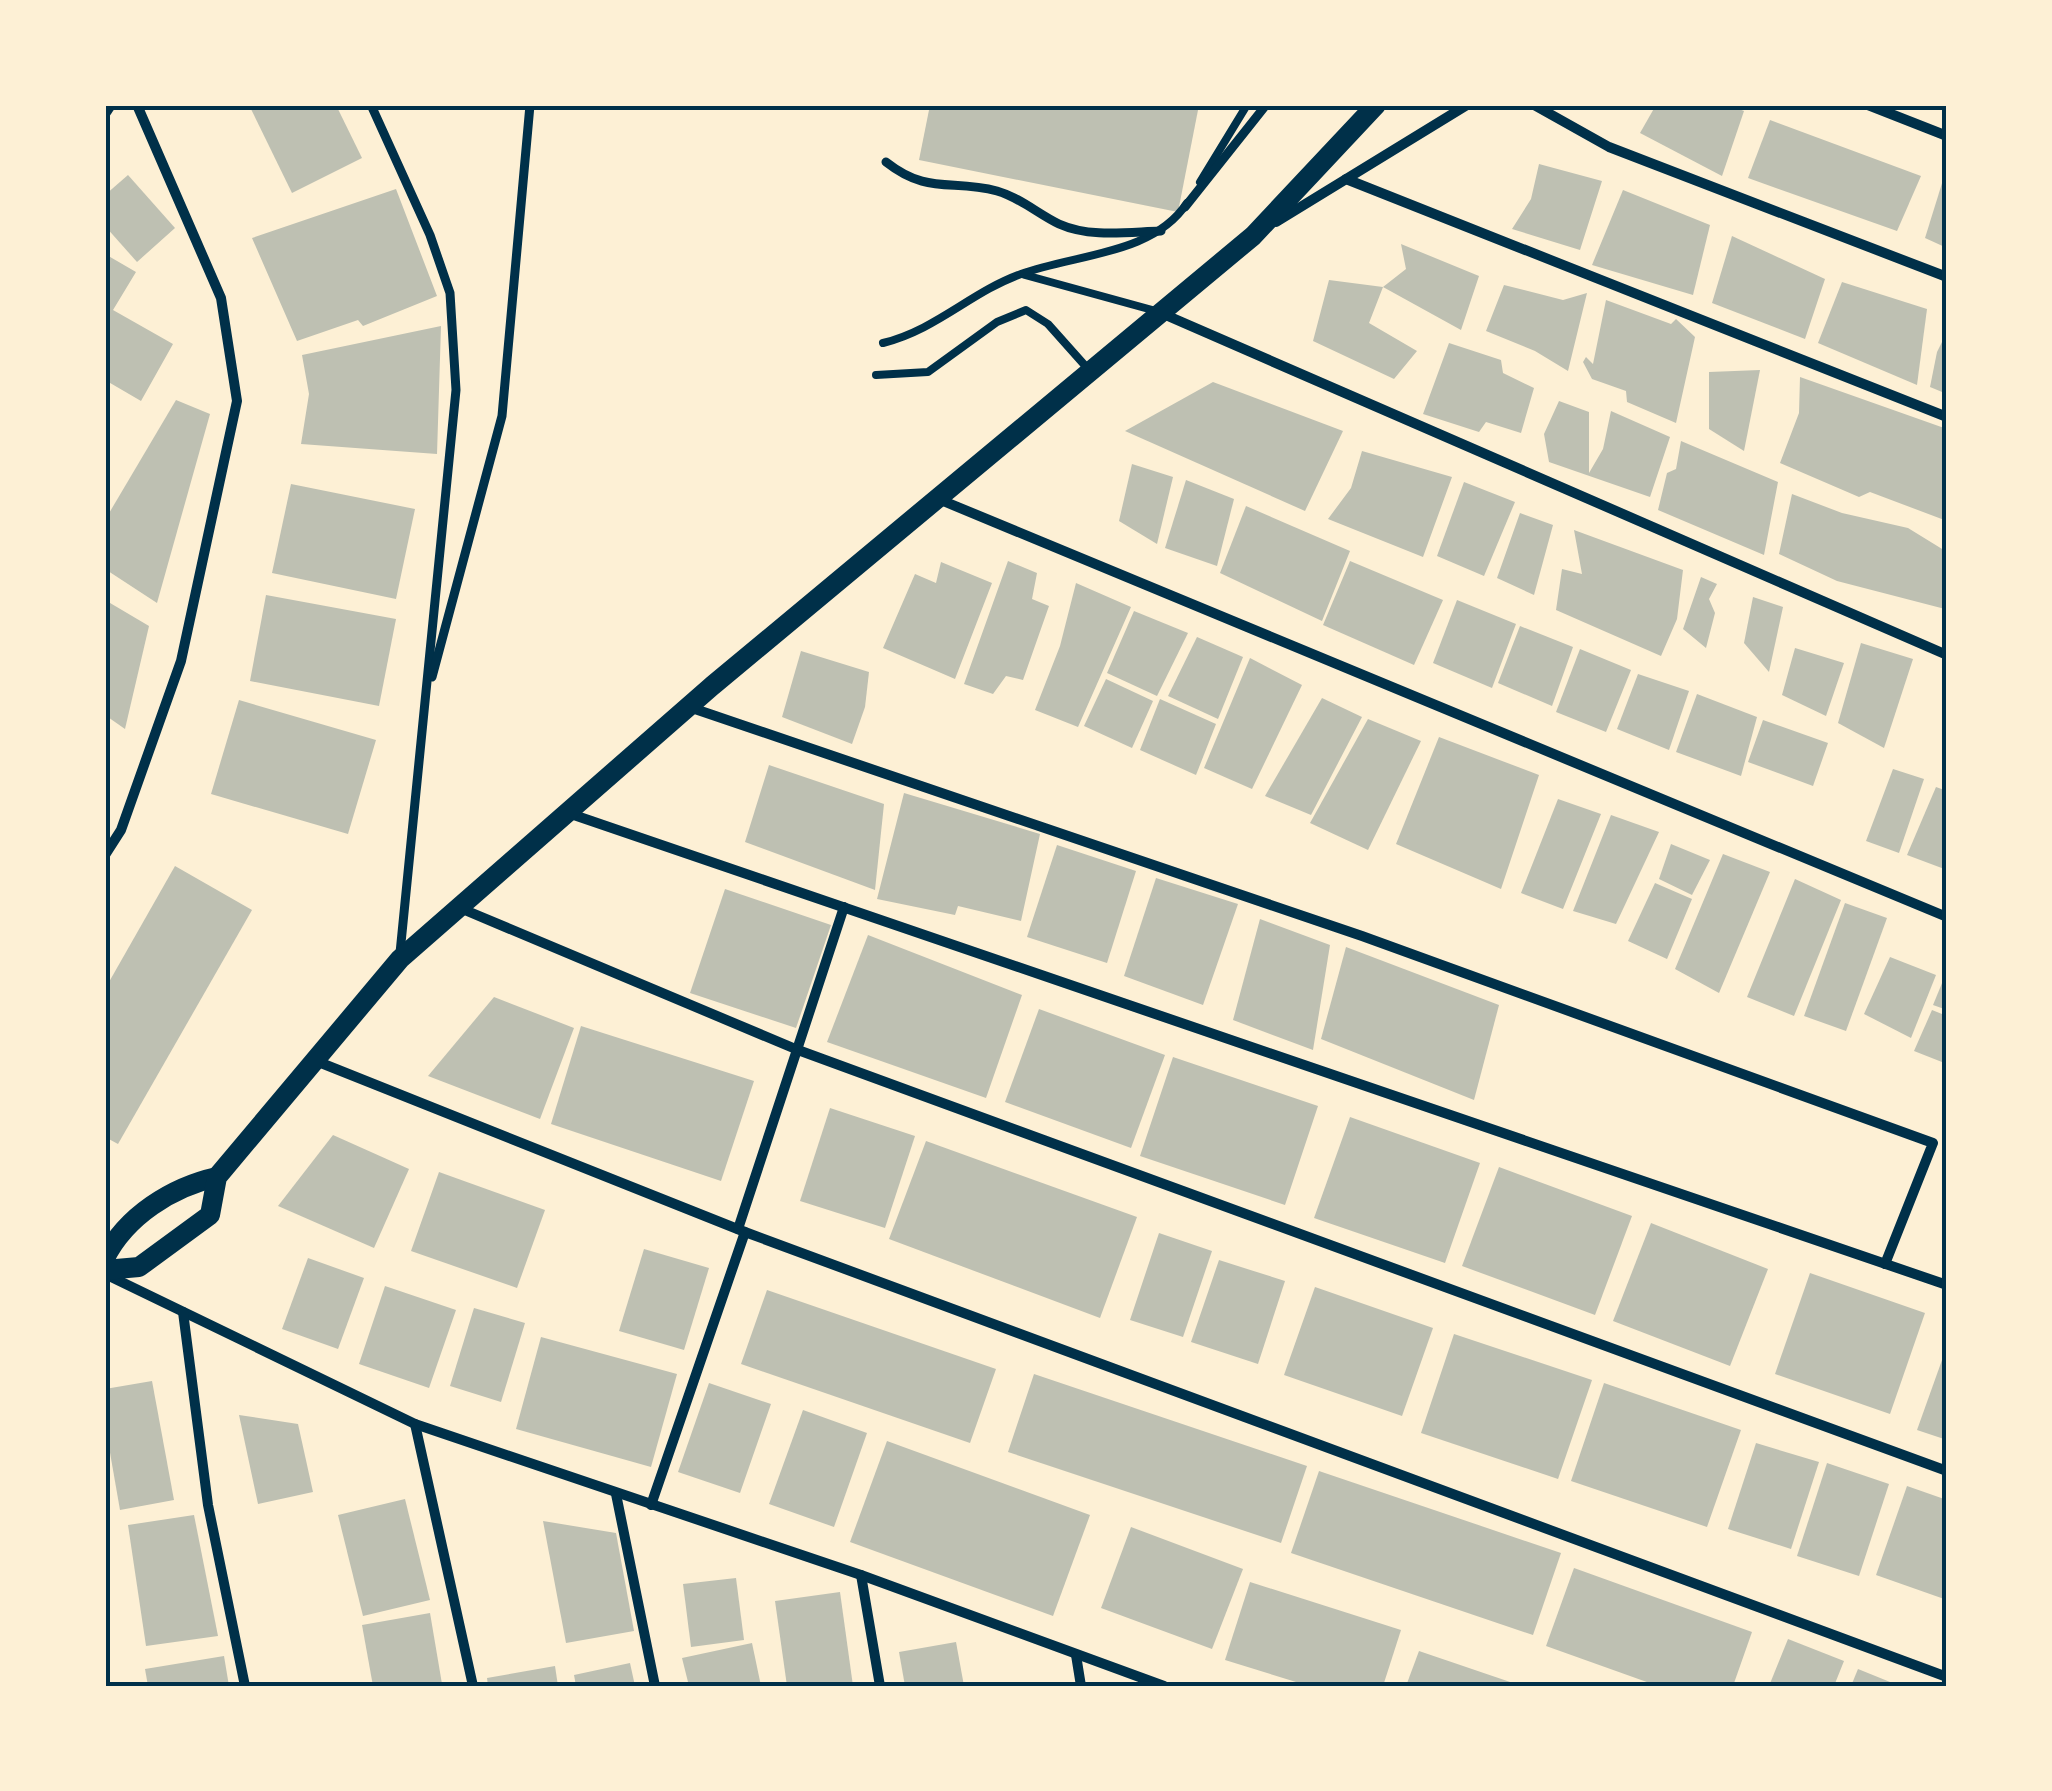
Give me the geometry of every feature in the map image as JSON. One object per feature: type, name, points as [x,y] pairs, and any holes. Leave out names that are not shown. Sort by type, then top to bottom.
[{"type":"main road","points":[[105,1272],[138,1267],[210,1216],[217,1177],[400,959],[688,707],[1254,236],[1376,105]]},
{"type":"main road","points":[[105,1258],[116,1235],[182,1185],[217,1177]]},
{"type":"street","points":[[105,114],[111,105]]},
{"type":"street","points":[[105,855],[122,830],[181,661],[237,401],[221,298],[137,105]]},
{"type":"street","points":[[372,105],[430,235],[450,294],[456,390],[400,959]]},
{"type":"street","points":[[426,698],[502,416],[530,105]]},
{"type":"street","points":[[1184,207],[1266,105]]},
{"type":"street","points":[[1254,236],[1468,105]]},
{"type":"street","points":[[1534,105],[1609,148],[1947,277]]},
{"type":"street","points":[[1868,105],[1947,136]]},
{"type":"street","points":[[886,162],[916,182],[1012,196],[1078,230],[1161,231]]},
{"type":"street","points":[[1346,179],[1947,417]]},
{"type":"street","points":[[1160,312],[1947,655]]},
{"type":"street","points":[[936,498],[1947,917]]},
{"type":"street","points":[[688,707],[1362,936],[1934,1143],[1885,1264]]},
{"type":"street","points":[[568,813],[1947,1286]]},
{"type":"street","points":[[459,907],[798,1050],[1947,1471]]},
{"type":"street","points":[[651,1505],[844,907]]},
{"type":"street","points":[[315,1060],[742,1230],[1947,1677]]},
{"type":"street","points":[[105,1272],[415,1424],[861,1575],[1164,1686]]},
{"type":"street","points":[[184,1312],[208,1505],[244,1686]]},
{"type":"street","points":[[415,1424],[473,1686]]},
{"type":"street","points":[[616,1494],[654,1686]]},
{"type":"street","points":[[861,1575],[880,1686]]},
{"type":"street","points":[[1076,1655],[1081,1686]]},
{"type":"lane","points":[[883,343],[941,322],[1018,274],[1161,231],[1184,207],[1247,105]]},
{"type":"lane","points":[[1018,274],[1083,288],[1160,312]]},
{"type":"lane","points":[[876,375],[928,372],[997,322],[1026,310],[1048,324],[1090,370]]},
{"type":"building","points":[[336,105],[362,158],[292,193],[250,107]]},
{"type":"building","points":[[930,105],[1199,105],[1178,212],[919,160]]},
{"type":"building","points":[[1656,105],[1729,105],[1744,111],[1722,176],[1640,133]]},
{"type":"building","points":[[1770,120],[1921,176],[1897,231],[1748,178]]},
{"type":"building","points":[[1539,164],[1602,181],[1580,250],[1512,229],[1531,199]]},
{"type":"building","points":[[128,175],[175,228],[137,262],[105,226],[105,195]]},
{"type":"building","points":[[1943,180],[1947,181],[1947,248],[1925,238]]},
{"type":"building","points":[[396,189],[437,296],[363,326],[358,320],[297,341],[252,238]]},
{"type":"building","points":[[1623,190],[1710,225],[1693,295],[1592,265]]},
{"type":"building","points":[[1732,236],[1825,279],[1805,339],[1712,303]]},
{"type":"building","points":[[1401,244],[1479,276],[1461,330],[1383,287],[1406,269]]},
{"type":"building","points":[[105,254],[136,272],[113,310],[173,344],[141,401],[105,380]]},
{"type":"building","points":[[1329,280],[1383,287],[1369,323],[1417,351],[1394,379],[1313,341]]},
{"type":"building","points":[[1842,282],[1927,309],[1917,385],[1818,343]]},
{"type":"building","points":[[1504,285],[1563,300],[1587,293],[1568,371],[1535,351],[1486,331]]},
{"type":"building","points":[[1606,300],[1671,324],[1676,319],[1695,337],[1676,423],[1627,402],[1626,391],[1592,379],[1583,362],[1586,357],[1593,364]]},
{"type":"building","points":[[441,326],[437,454],[301,444],[309,394],[302,355]]},
{"type":"building","points":[[1947,332],[1947,394],[1930,387],[1937,352]]},
{"type":"building","points":[[1449,343],[1501,360],[1503,373],[1534,388],[1521,433],[1486,422],[1479,432],[1423,414]]},
{"type":"building","points":[[1760,370],[1744,451],[1709,429],[1709,372]]},
{"type":"building","points":[[1800,377],[1947,429],[1947,521],[1870,492],[1859,497],[1780,463],[1799,413]]},
{"type":"building","points":[[1213,382],[1343,431],[1305,511],[1125,431]]},
{"type":"building","points":[[176,400],[210,414],[157,603],[105,569],[105,520]]},
{"type":"building","points":[[1559,401],[1589,412],[1589,473],[1603,449],[1611,411],[1670,437],[1650,497],[1549,462],[1544,434]]},
{"type":"building","points":[[1681,441],[1778,482],[1764,555],[1658,510],[1667,473],[1676,469]]},
{"type":"building","points":[[1362,451],[1452,477],[1423,557],[1328,519],[1351,488]]},
{"type":"building","points":[[1132,464],[1173,477],[1157,544],[1119,521]]},
{"type":"building","points":[[1186,480],[1234,499],[1217,566],[1165,548]]},
{"type":"building","points":[[1464,482],[1515,502],[1484,576],[1437,556]]},
{"type":"building","points":[[291,484],[415,509],[396,599],[272,573]]},
{"type":"building","points":[[1792,494],[1842,513],[1908,528],[1947,552],[1945,609],[1837,581],[1779,554]]},
{"type":"building","points":[[1246,506],[1350,551],[1322,621],[1220,573]]},
{"type":"building","points":[[1520,513],[1553,525],[1534,595],[1497,578]]},
{"type":"building","points":[[1574,530],[1683,570],[1677,619],[1661,656],[1556,610],[1562,569],[1582,574]]},
{"type":"building","points":[[1008,561],[1037,573],[1032,599],[1049,606],[1023,680],[1006,676],[993,694],[964,684]]},
{"type":"building","points":[[1350,561],[1443,600],[1414,665],[1323,625]]},
{"type":"building","points":[[941,562],[992,583],[955,679],[883,648],[915,574],[936,583]]},
{"type":"building","points":[[1701,577],[1717,584],[1709,599],[1715,613],[1706,648],[1683,629]]},
{"type":"building","points":[[1076,583],[1131,607],[1078,727],[1035,710],[1060,646]]},
{"type":"building","points":[[266,595],[396,619],[379,706],[250,681]]},
{"type":"building","points":[[1753,597],[1783,607],[1769,672],[1744,643]]},
{"type":"building","points":[[105,600],[149,626],[125,729],[105,715]]},
{"type":"building","points":[[1457,600],[1516,624],[1492,688],[1433,663]]},
{"type":"building","points":[[1134,611],[1188,633],[1157,696],[1107,673]]},
{"type":"building","points":[[1520,626],[1573,647],[1552,706],[1498,683]]},
{"type":"building","points":[[1197,637],[1243,657],[1218,719],[1168,696]]},
{"type":"building","points":[[1861,643],[1913,659],[1884,748],[1838,723]]},
{"type":"building","points":[[1795,648],[1844,663],[1826,716],[1782,695]]},
{"type":"building","points":[[1580,649],[1631,670],[1606,732],[1556,712]]},
{"type":"building","points":[[801,651],[869,672],[865,707],[852,744],[782,717]]},
{"type":"building","points":[[1250,658],[1302,685],[1252,789],[1204,768]]},
{"type":"building","points":[[1638,674],[1689,691],[1669,750],[1617,729]]},
{"type":"building","points":[[1106,679],[1153,701],[1132,748],[1084,726]]},
{"type":"building","points":[[1697,694],[1757,717],[1741,776],[1676,752]]},
{"type":"building","points":[[1322,698],[1362,717],[1311,815],[1265,796]]},
{"type":"building","points":[[1160,699],[1216,724],[1196,775],[1140,750]]},
{"type":"building","points":[[239,700],[376,740],[348,834],[211,794]]},
{"type":"building","points":[[1368,719],[1421,741],[1368,850],[1310,823]]},
{"type":"building","points":[[1763,720],[1828,743],[1813,786],[1748,762]]},
{"type":"building","points":[[1439,737],[1539,775],[1501,889],[1396,844]]},
{"type":"building","points":[[769,765],[884,804],[875,890],[745,842]]},
{"type":"building","points":[[1893,769],[1924,779],[1899,853],[1866,841]]},
{"type":"building","points":[[1936,787],[1947,791],[1947,870],[1907,855]]},
{"type":"building","points":[[904,793],[1040,834],[1021,921],[958,906],[955,915],[877,899]]},
{"type":"building","points":[[1558,799],[1601,814],[1563,909],[1521,893]]},
{"type":"building","points":[[1611,815],[1659,832],[1616,924],[1573,911]]},
{"type":"building","points":[[1671,844],[1710,860],[1692,895],[1659,879]]},
{"type":"building","points":[[1057,845],[1136,871],[1107,963],[1027,937]]},
{"type":"building","points":[[1723,854],[1770,872],[1719,993],[1675,969]]},
{"type":"building","points":[[175,866],[252,910],[118,1144],[105,1137],[105,989]]},
{"type":"building","points":[[1156,878],[1238,904],[1203,1005],[1124,976]]},
{"type":"building","points":[[1795,879],[1841,900],[1794,1016],[1747,997]]},
{"type":"building","points":[[1655,883],[1692,899],[1667,959],[1628,941]]},
{"type":"building","points":[[725,889],[831,925],[796,1028],[690,993]]},
{"type":"building","points":[[1845,903],[1887,918],[1846,1031],[1804,1016]]},
{"type":"building","points":[[1260,919],[1330,945],[1313,1050],[1233,1020]]},
{"type":"building","points":[[868,935],[1022,995],[986,1098],[827,1042]]},
{"type":"building","points":[[1346,947],[1499,1005],[1474,1100],[1321,1039]]},
{"type":"building","points":[[1890,957],[1936,975],[1911,1038],[1864,1014]]},
{"type":"building","points":[[1947,971],[1947,1010],[1933,1005]]},
{"type":"building","points":[[494,997],[574,1028],[540,1119],[428,1076]]},
{"type":"building","points":[[1039,1009],[1165,1055],[1131,1148],[1005,1102]]},
{"type":"building","points":[[1932,1010],[1947,1016],[1947,1064],[1914,1051]]},
{"type":"building","points":[[581,1026],[754,1081],[721,1181],[551,1124]]},
{"type":"building","points":[[1173,1057],[1318,1106],[1285,1205],[1140,1156]]},
{"type":"building","points":[[830,1108],[915,1136],[885,1228],[800,1201]]},
{"type":"building","points":[[1350,1117],[1480,1163],[1445,1263],[1314,1218]]},
{"type":"building","points":[[333,1135],[409,1169],[374,1248],[278,1206]]},
{"type":"building","points":[[926,1141],[1137,1217],[1100,1318],[889,1239]]},
{"type":"building","points":[[1499,1167],[1632,1216],[1595,1315],[1462,1266]]},
{"type":"building","points":[[439,1172],[545,1210],[517,1288],[411,1251]]},
{"type":"building","points":[[1651,1223],[1768,1269],[1730,1366],[1613,1321]]},
{"type":"building","points":[[1159,1233],[1212,1251],[1183,1337],[1130,1320]]},
{"type":"building","points":[[644,1249],[709,1268],[684,1350],[619,1331]]},
{"type":"building","points":[[308,1258],[364,1278],[338,1349],[282,1329]]},
{"type":"building","points":[[1219,1260],[1285,1281],[1258,1364],[1191,1342]]},
{"type":"building","points":[[1810,1273],[1925,1313],[1890,1414],[1775,1374]]},
{"type":"building","points":[[385,1286],[456,1310],[429,1388],[359,1364]]},
{"type":"building","points":[[1315,1287],[1433,1328],[1402,1416],[1284,1375]]},
{"type":"building","points":[[767,1290],[996,1369],[970,1443],[741,1364]]},
{"type":"building","points":[[474,1308],[525,1323],[501,1402],[450,1386]]},
{"type":"building","points":[[1454,1334],[1592,1380],[1558,1479],[1421,1433]]},
{"type":"building","points":[[541,1337],[677,1374],[651,1467],[516,1429]]},
{"type":"building","points":[[1947,1346],[1947,1440],[1917,1430]]},
{"type":"building","points":[[1034,1374],[1307,1466],[1281,1543],[1008,1452]]},
{"type":"building","points":[[152,1381],[174,1500],[120,1510],[105,1424],[105,1389]]},
{"type":"building","points":[[709,1383],[771,1404],[740,1493],[678,1472]]},
{"type":"building","points":[[1604,1383],[1741,1430],[1707,1527],[1571,1481]]},
{"type":"building","points":[[803,1410],[867,1433],[834,1527],[769,1504]]},
{"type":"building","points":[[239,1415],[298,1424],[313,1492],[258,1504]]},
{"type":"building","points":[[887,1441],[1090,1515],[1053,1616],[850,1542]]},
{"type":"building","points":[[1756,1443],[1819,1462],[1791,1549],[1728,1529]]},
{"type":"building","points":[[1827,1463],[1889,1484],[1859,1576],[1797,1556]]},
{"type":"building","points":[[1319,1471],[1561,1553],[1533,1635],[1291,1553]]},
{"type":"building","points":[[1907,1486],[1947,1500],[1947,1600],[1876,1575]]},
{"type":"building","points":[[405,1499],[430,1600],[363,1616],[338,1515]]},
{"type":"building","points":[[194,1515],[218,1636],[146,1646],[128,1525]]},
{"type":"building","points":[[543,1521],[616,1533],[634,1631],[566,1643]]},
{"type":"building","points":[[1131,1527],[1243,1569],[1212,1649],[1101,1608]]},
{"type":"building","points":[[1574,1568],[1752,1632],[1733,1686],[1658,1686],[1546,1646]]},
{"type":"building","points":[[736,1578],[744,1640],[691,1647],[683,1584]]},
{"type":"building","points":[[1250,1582],[1401,1630],[1383,1686],[1309,1686],[1225,1660]]},
{"type":"building","points":[[840,1592],[853,1686],[787,1686],[775,1601]]},
{"type":"building","points":[[430,1613],[442,1684],[373,1686],[362,1625]]},
{"type":"building","points":[[1788,1639],[1844,1661],[1834,1686],[1769,1686]]},
{"type":"building","points":[[956,1642],[964,1686],[905,1686],[899,1652]]},
{"type":"building","points":[[752,1643],[761,1686],[689,1686],[682,1658]]},
{"type":"building","points":[[1419,1651],[1519,1685],[1519,1686],[1406,1686]]},
{"type":"building","points":[[224,1656],[229,1686],[148,1686],[145,1669]]},
{"type":"building","points":[[630,1663],[635,1686],[576,1686],[574,1675]]},
{"type":"building","points":[[555,1666],[558,1686],[488,1686],[487,1678]]},
{"type":"building","points":[[1858,1669],[1900,1686],[1851,1686]]}]
